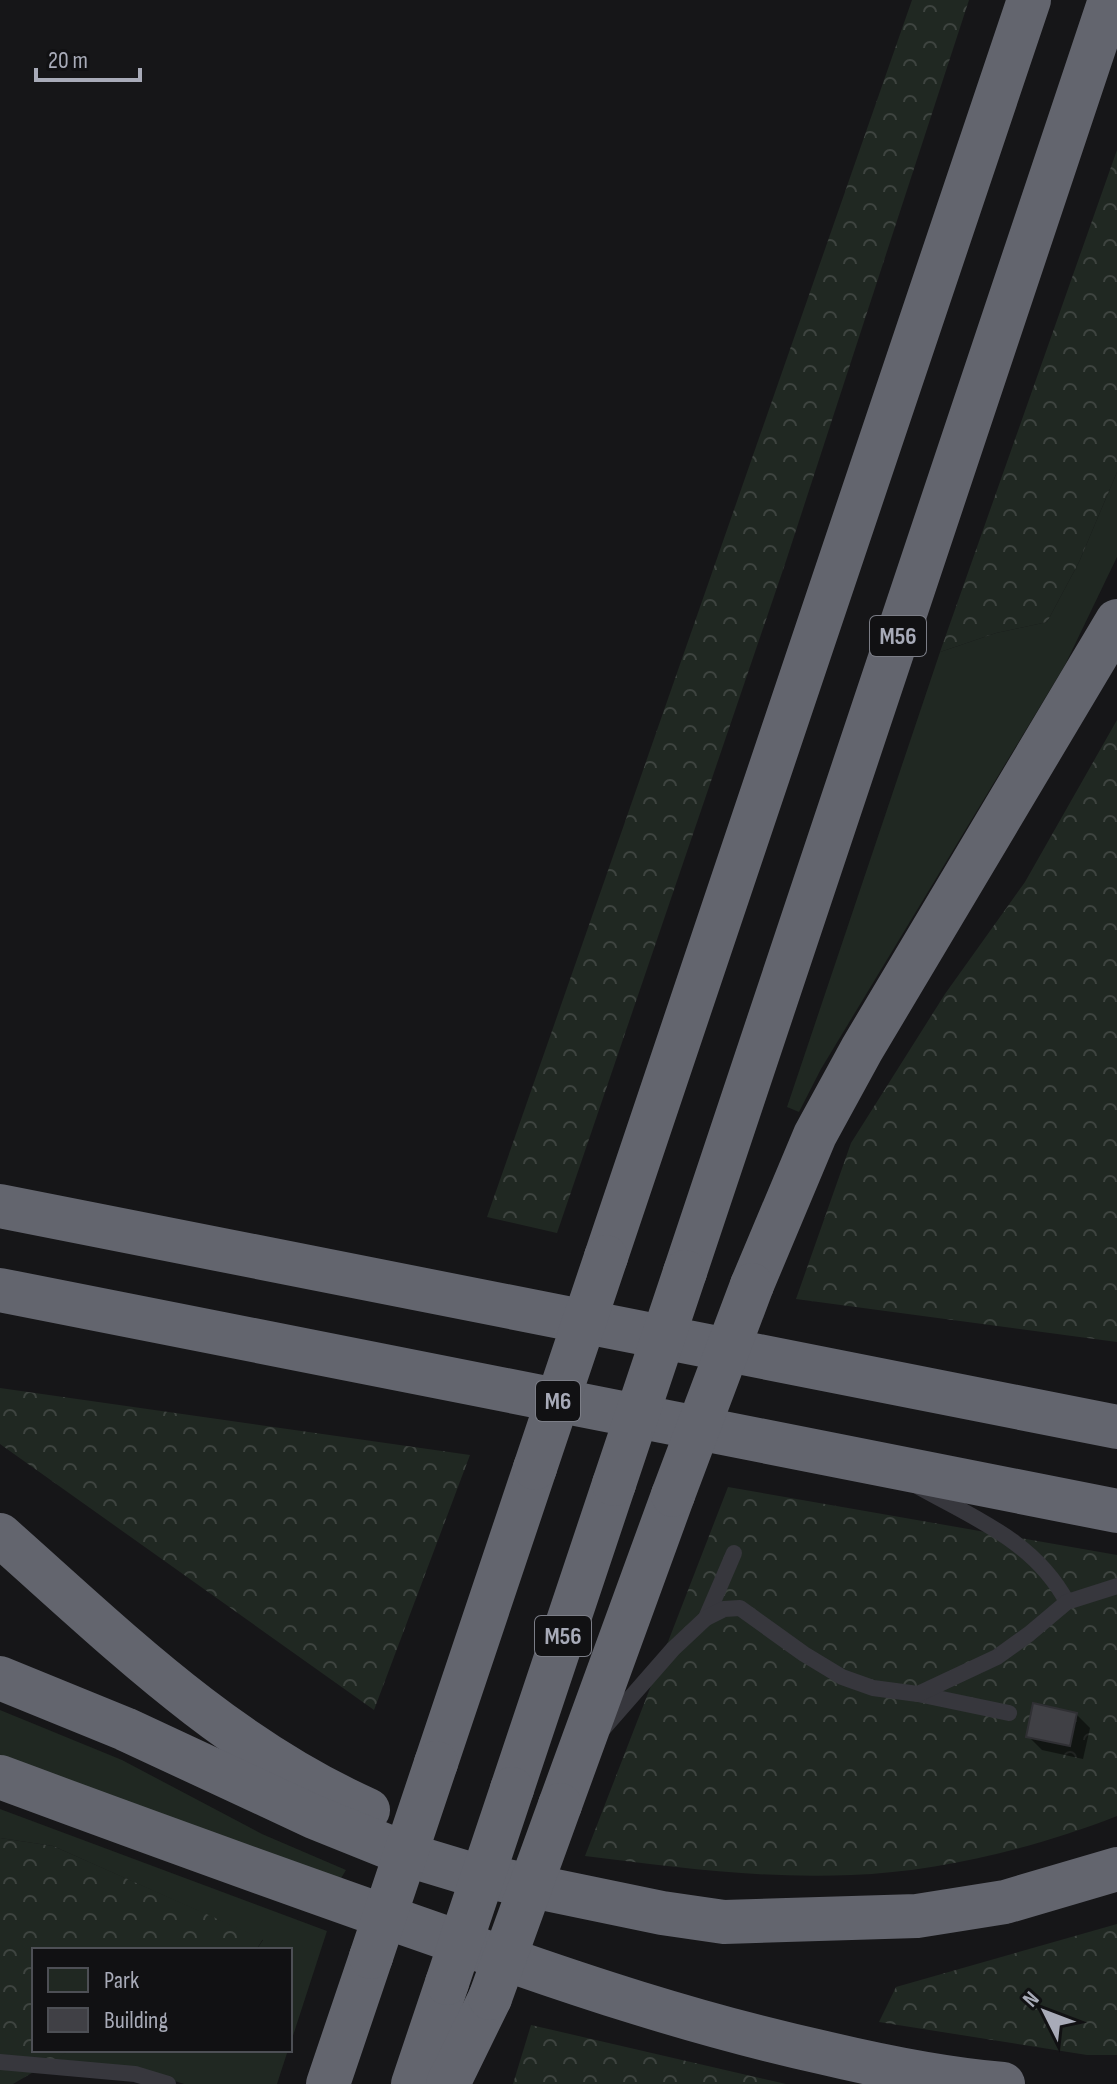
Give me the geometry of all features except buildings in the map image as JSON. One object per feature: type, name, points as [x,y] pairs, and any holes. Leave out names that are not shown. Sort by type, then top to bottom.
[{"type":"highway","points":[[328,2084],[1029,0]]},
{"type":"highway","name":"M56","points":[[413,2084],[1110,0]]},
{"type":"highway","points":[[448,2084],[490,1998],[752,1285],[815,1135],[862,1049],[1117,621]]},
{"type":"highway","points":[[0,1193],[66,1219]]},
{"type":"highway","points":[[0,1206],[1117,1427]]},
{"type":"highway","name":"M6","points":[[0,1290],[1117,1511]]},
{"type":"highway","points":[[0,1535],[142,1662],[203,1711],[307,1779],[334,1795],[472,1857],[605,1902]]},
{"type":"highway","points":[[0,1678],[125,1729],[314,1817],[411,1856],[464,1872],[605,1902],[724,1922],[917,1916],[1005,1902],[1117,1869]]},
{"type":"highway","points":[[0,1777],[603,1994],[705,2025],[805,2049],[888,2067],[1003,2084]]},
{"type":"lane","points":[[880,1465],[1027,1550],[1054,1579],[1067,1602]]},
{"type":"lane","points":[[706,1618],[734,1553]]},
{"type":"lane","points":[[918,1694],[997,1657],[1067,1602],[1117,1586]]},
{"type":"lane","points":[[575,1762],[664,1659],[706,1618],[724,1609],[740,1608],[842,1677],[873,1688],[1009,1713]]},
{"type":"lane","points":[[0,2062],[135,2074],[168,2084]]},
{"type":"green space","points":[[912,0],[969,0],[785,564],[557,1233],[487,1217]]},
{"type":"green space","points":[[1117,150],[1117,472],[1079,562],[1047,622],[996,633],[940,652]]},
{"type":"green space","points":[[1117,472],[1117,557],[1065,665],[821,1069],[799,1112],[787,1107],[940,652],[996,633],[1047,622],[1079,562]]},
{"type":"green space","points":[[1117,720],[1117,1342],[796,1299],[851,1143],[945,994],[1025,882]]},
{"type":"green space","points":[[0,1388],[470,1455],[374,1710],[0,1444]]},
{"type":"green space","points":[[728,1487],[1117,1555],[1117,1816],[1020,1848],[953,1863],[885,1873],[818,1876],[751,1874],[585,1856]]},
{"type":"green space","points":[[0,1710],[122,1760],[262,1834],[346,1870],[340,1880],[0,1759]]},
{"type":"green space","points":[[0,1809],[327,1931],[292,2039],[292,1948],[257,1948],[263,1940],[53,1846],[0,1838]]},
{"type":"green space","points":[[0,1838],[53,1846],[263,1939],[257,1948],[32,1948],[32,2052],[68,2052],[13,2084],[0,2084]]},
{"type":"green space","points":[[1117,1924],[1117,2055],[1087,2055],[879,2022],[896,1987]]},
{"type":"green space","points":[[531,2025],[786,2084],[513,2084]]},
{"type":"green space","points":[[67,2052],[287,2052],[277,2084],[184,2084],[137,2069],[54,2059]]}]
